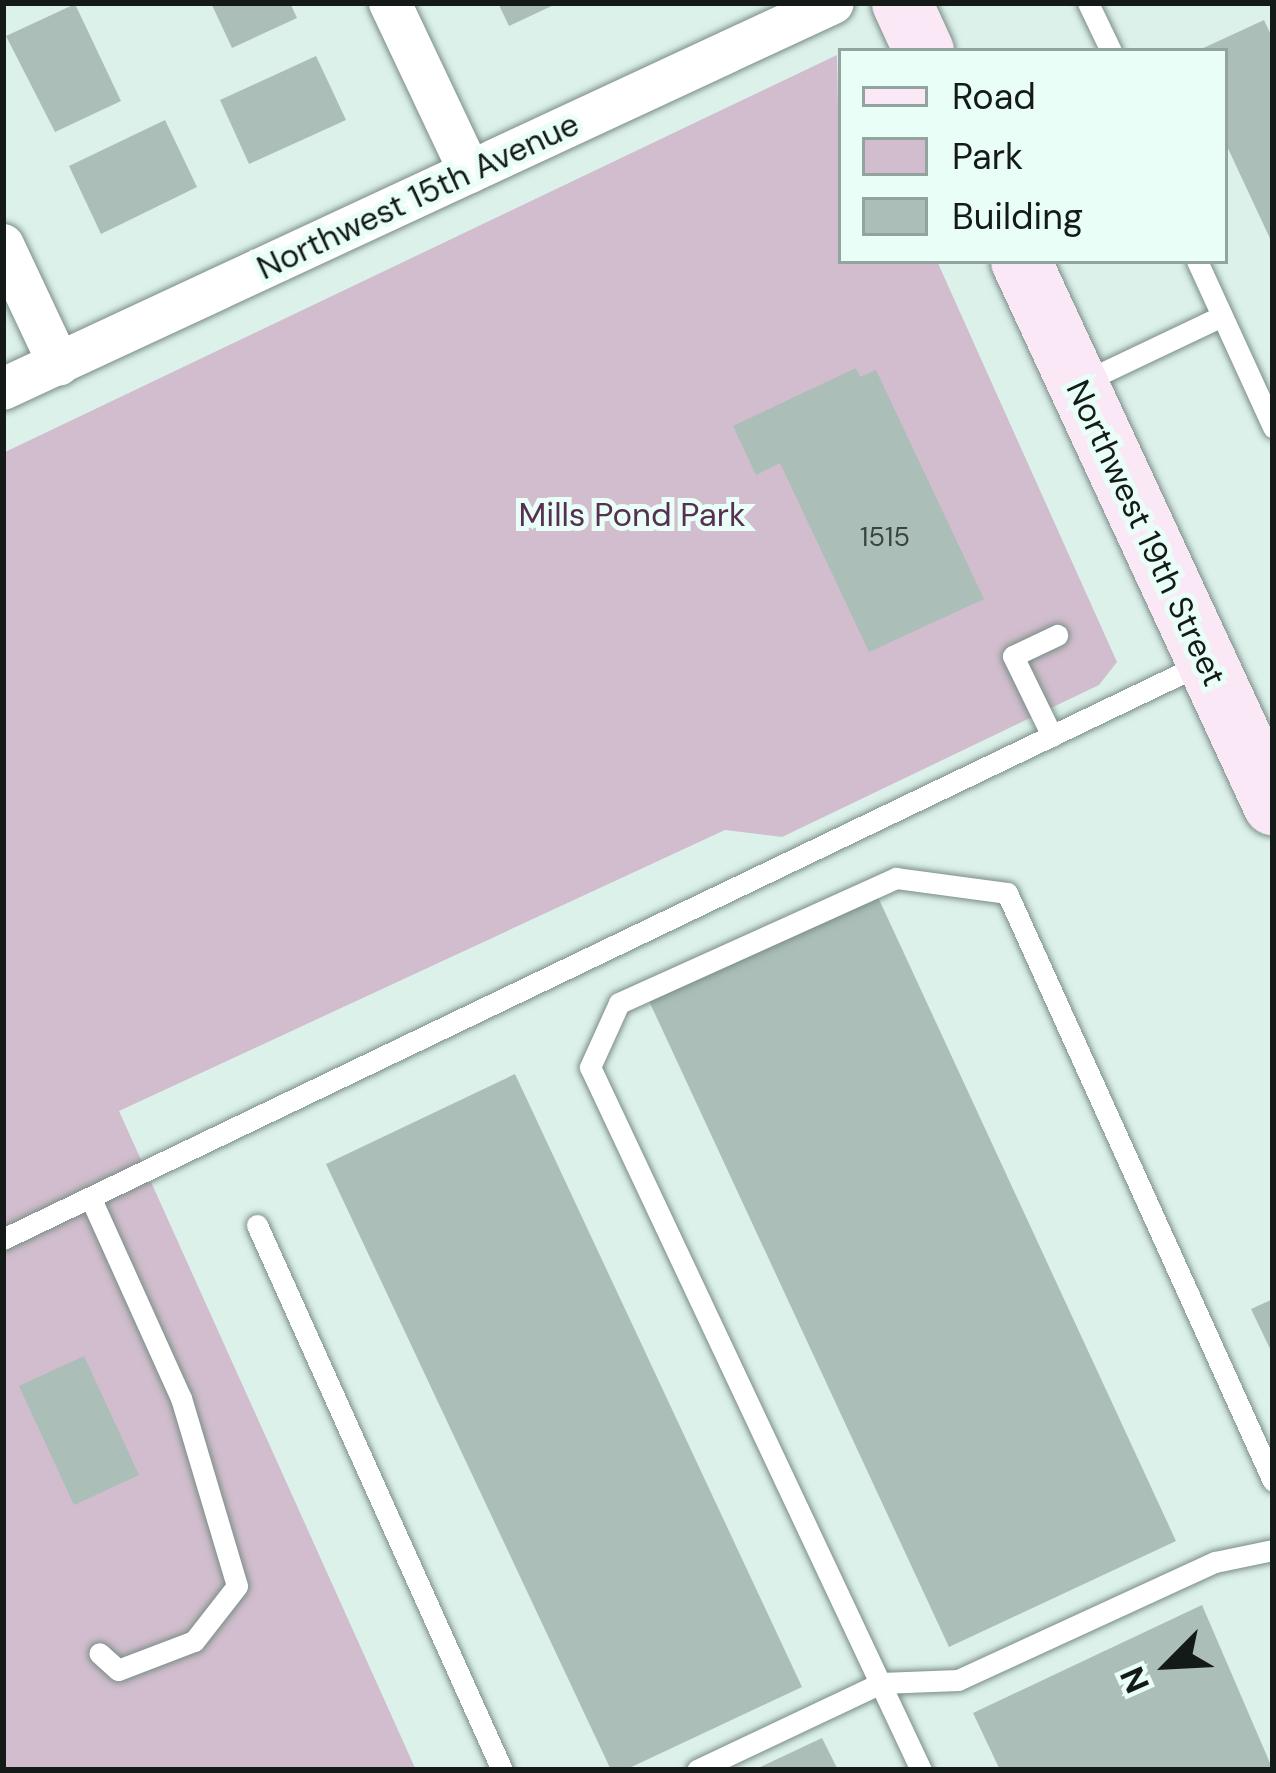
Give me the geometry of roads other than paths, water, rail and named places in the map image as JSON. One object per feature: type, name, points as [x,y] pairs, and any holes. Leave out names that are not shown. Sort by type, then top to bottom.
[{"type":"street","points":[[390,3],[470,172]]},
{"type":"street","name":"Northwest 15th Avenue","points":[[3,389],[833,3]]},
{"type":"street","points":[[902,3],[923,48]]},
{"type":"street","points":[[3,245],[59,364]]},
{"type":"street","name":"Northwest 19th Street","points":[[1022,264],[1273,805]]},
{"type":"lane","points":[[1088,3],[1110,48]]},
{"type":"lane","points":[[1198,264],[1273,427]]},
{"type":"lane","points":[[1077,384],[1222,316]]},
{"type":"lane","points":[[1052,736],[1013,656],[1057,635]]},
{"type":"lane","points":[[3,1240],[1205,662]]},
{"type":"lane","points":[[921,1770],[590,1067],[619,1003],[896,878],[1007,893],[1273,1481]]},
{"type":"lane","points":[[91,1199],[181,1398],[237,1586],[194,1641],[118,1670],[99,1653]]},
{"type":"lane","points":[[257,1225],[502,1770]]},
{"type":"lane","points":[[697,1770],[880,1683],[958,1680],[1215,1562],[1273,1550]]},
{"type":"park label","name":"Mills Pond Park","points":[[632,515]]}]
